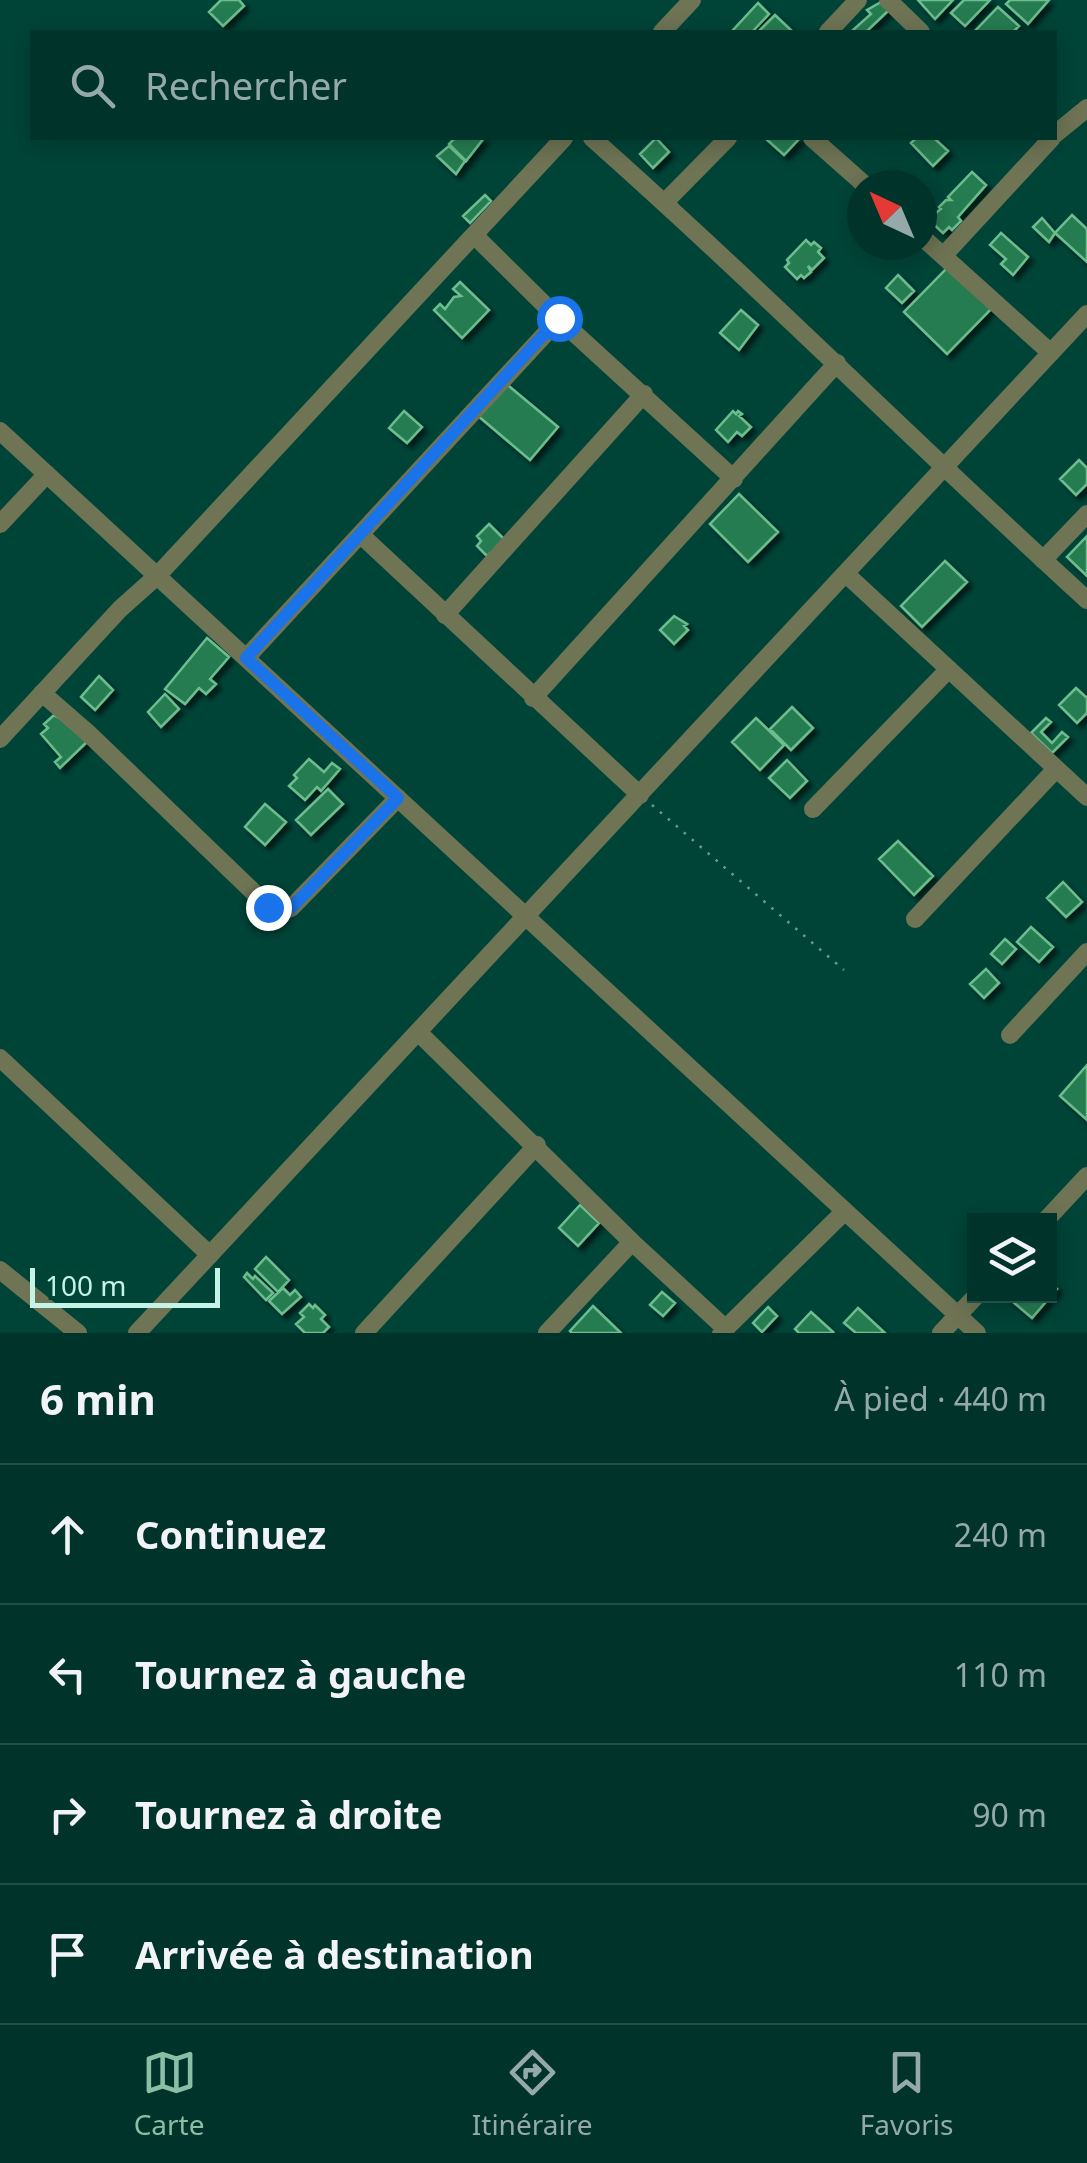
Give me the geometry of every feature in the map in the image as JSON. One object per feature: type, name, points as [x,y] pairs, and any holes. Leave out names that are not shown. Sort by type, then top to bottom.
[{"type":"street","points":[[664,30],[692,0]]},
{"type":"street","points":[[830,30],[858,0]]},
{"type":"street","points":[[888,0],[920,30]]},
{"type":"street","points":[[1057,130],[1087,108]]},
{"type":"street","points":[[0,739],[562,140]]},
{"type":"street","points":[[594,140],[1087,600]]},
{"type":"street","points":[[664,202],[726,140]]},
{"type":"street","points":[[814,140],[848,170]]},
{"type":"street","points":[[943,256],[1045,140]]},
{"type":"street","points":[[474,235],[734,479]]},
{"type":"street","points":[[937,250],[1051,353]]},
{"type":"street","points":[[137,1333],[1087,314]]},
{"type":"street","points":[[246,658],[559,318]]},
{"type":"street","points":[[533,698],[837,363]]},
{"type":"street","points":[[445,615],[644,394]]},
{"type":"street","points":[[0,431],[977,1333]]},
{"type":"street","points":[[0,524],[47,474]]},
{"type":"street","points":[[1043,560],[1087,514]]},
{"type":"street","points":[[362,536],[640,795]]},
{"type":"street","points":[[846,574],[1087,797]]},
{"type":"street","points":[[813,809],[949,669]]},
{"type":"street","points":[[42,693],[268,907],[280,911],[291,908],[398,798]]},
{"type":"street","points":[[915,920],[1056,768]]},
{"type":"street","points":[[1010,1035],[1087,952]]},
{"type":"street","points":[[418,1032],[723,1331],[845,1210]]},
{"type":"street","points":[[0,1058],[210,1255]]},
{"type":"street","points":[[364,1333],[537,1146]]},
{"type":"street","points":[[1053,1213],[1087,1176]]},
{"type":"street","points":[[547,1333],[632,1242]]},
{"type":"street","points":[[0,1270],[78,1333]]},
{"type":"street","points":[[941,1333],[969,1303]]},
{"type":"path","points":[[640,795],[844,970]]},
{"type":"building","points":[[221,0],[239,0],[244,6],[223,26],[209,12]]},
{"type":"building","points":[[918,0],[953,0],[935,19]]},
{"type":"building","points":[[964,0],[990,0],[965,26],[951,13]]},
{"type":"building","points":[[1010,0],[1049,0],[1028,24],[1006,4]]},
{"type":"building","points":[[881,2],[889,10],[868,30],[853,30],[871,14],[867,10]]},
{"type":"building","points":[[758,3],[769,14],[754,30],[733,30]]},
{"type":"building","points":[[998,7],[1019,26],[1015,30],[976,30]]},
{"type":"building","points":[[775,15],[791,30],[760,30]]},
{"type":"building","points":[[453,140],[482,140],[466,161],[449,144]]},
{"type":"building","points":[[654,140],[669,152],[653,168],[640,154]]},
{"type":"building","points":[[767,140],[798,140],[784,155]]},
{"type":"building","points":[[936,140],[948,151],[933,166],[911,143]]},
{"type":"building","points":[[449,146],[465,161],[456,174],[437,156]]},
{"type":"building","points":[[972,172],[986,185],[958,217],[961,221],[943,233],[937,227],[937,212],[946,200],[951,200],[948,197]]},
{"type":"building","points":[[485,195],[491,201],[470,223],[463,216]]},
{"type":"building","points":[[1072,215],[1087,229],[1087,262],[1055,233]]},
{"type":"building","points":[[1042,218],[1055,233],[1049,242],[1033,227]]},
{"type":"building","points":[[1001,233],[1028,257],[1013,275],[1001,264],[1006,259],[990,245]]},
{"type":"building","points":[[806,240],[821,248],[818,252],[824,258],[812,270],[808,266],[811,272],[804,278],[801,275],[797,279],[785,267]]},
{"type":"building","points":[[949,266],[992,308],[947,354],[904,312]]},
{"type":"building","points":[[898,275],[914,291],[902,303],[886,288]]},
{"type":"building","points":[[460,282],[489,310],[462,338],[434,310],[440,304],[445,309],[454,297],[461,296],[453,289]]},
{"type":"building","points":[[741,310],[758,325],[739,350],[720,333]]},
{"type":"building","points":[[504,382],[558,427],[530,460],[477,415]]},
{"type":"building","points":[[404,411],[422,427],[407,443],[389,428]]},
{"type":"building","points":[[733,411],[738,411],[751,427],[742,436],[737,432],[728,442],[716,430]]},
{"type":"building","points":[[1079,460],[1087,468],[1087,484],[1076,495],[1060,479]]},
{"type":"building","points":[[739,494],[778,532],[748,562],[710,524]]},
{"type":"building","points":[[489,524],[506,541],[487,556],[477,546],[481,541],[477,536]]},
{"type":"building","points":[[1087,536],[1087,576],[1067,557]]},
{"type":"building","points":[[945,561],[967,582],[922,627],[901,606]]},
{"type":"building","points":[[674,616],[687,624],[684,626],[688,630],[674,644],[660,630]]},
{"type":"building","points":[[207,638],[229,657],[210,679],[216,684],[206,694],[199,688],[185,704],[165,689]]},
{"type":"building","points":[[99,676],[113,690],[95,710],[81,697]]},
{"type":"building","points":[[1076,688],[1087,698],[1087,713],[1077,723],[1059,705]]},
{"type":"building","points":[[165,694],[179,709],[161,727],[148,712]]},
{"type":"building","points":[[792,707],[813,728],[791,750],[770,729]]},
{"type":"building","points":[[54,715],[91,738],[60,768],[55,762],[61,757],[41,734],[48,728],[44,724]]},
{"type":"building","points":[[756,718],[784,745],[760,770],[732,742]]},
{"type":"building","points":[[1046,718],[1051,722],[1041,732],[1052,743],[1062,732],[1068,737],[1052,753],[1031,733]]},
{"type":"building","points":[[309,759],[324,772],[332,763],[340,769],[321,791],[317,787],[305,800],[289,786]]},
{"type":"building","points":[[787,760],[807,781],[790,798],[769,778]]},
{"type":"building","points":[[328,789],[343,804],[311,835],[296,820]]},
{"type":"building","points":[[265,804],[286,822],[265,845],[245,827]]},
{"type":"building","points":[[898,841],[933,876],[914,895],[879,859]]},
{"type":"building","points":[[1063,882],[1082,902],[1066,917],[1047,898]]},
{"type":"building","points":[[1031,927],[1053,947],[1039,962],[1017,942]]},
{"type":"building","points":[[1005,939],[1016,949],[1002,964],[991,954]]},
{"type":"building","points":[[986,969],[999,983],[984,998],[970,984]]},
{"type":"building","points":[[1087,1065],[1087,1120],[1060,1096]]},
{"type":"building","points":[[580,1205],[599,1223],[578,1246],[559,1228]]},
{"type":"building","points":[[266,1257],[289,1280],[278,1292],[255,1269]]},
{"type":"building","points":[[247,1273],[273,1293],[266,1300],[244,1277]]},
{"type":"building","points":[[283,1288],[290,1295],[295,1290],[301,1297],[282,1314],[269,1301]]},
{"type":"building","points":[[662,1292],[675,1303],[663,1316],[650,1305]]},
{"type":"building","points":[[1014,1303],[1045,1303],[1032,1318]]},
{"type":"building","points":[[309,1304],[325,1315],[321,1319],[329,1327],[323,1333],[305,1333],[296,1324]]},
{"type":"building","points":[[593,1306],[621,1333],[572,1333]]},
{"type":"building","points":[[768,1307],[777,1316],[762,1332],[753,1323]]},
{"type":"building","points":[[858,1308],[885,1333],[856,1333],[844,1323]]},
{"type":"building","points":[[811,1312],[833,1332],[799,1333],[795,1329]]},
{"type":"route","points":[[268,907],[280,911],[291,908],[398,798],[246,658],[559,318]]}]
